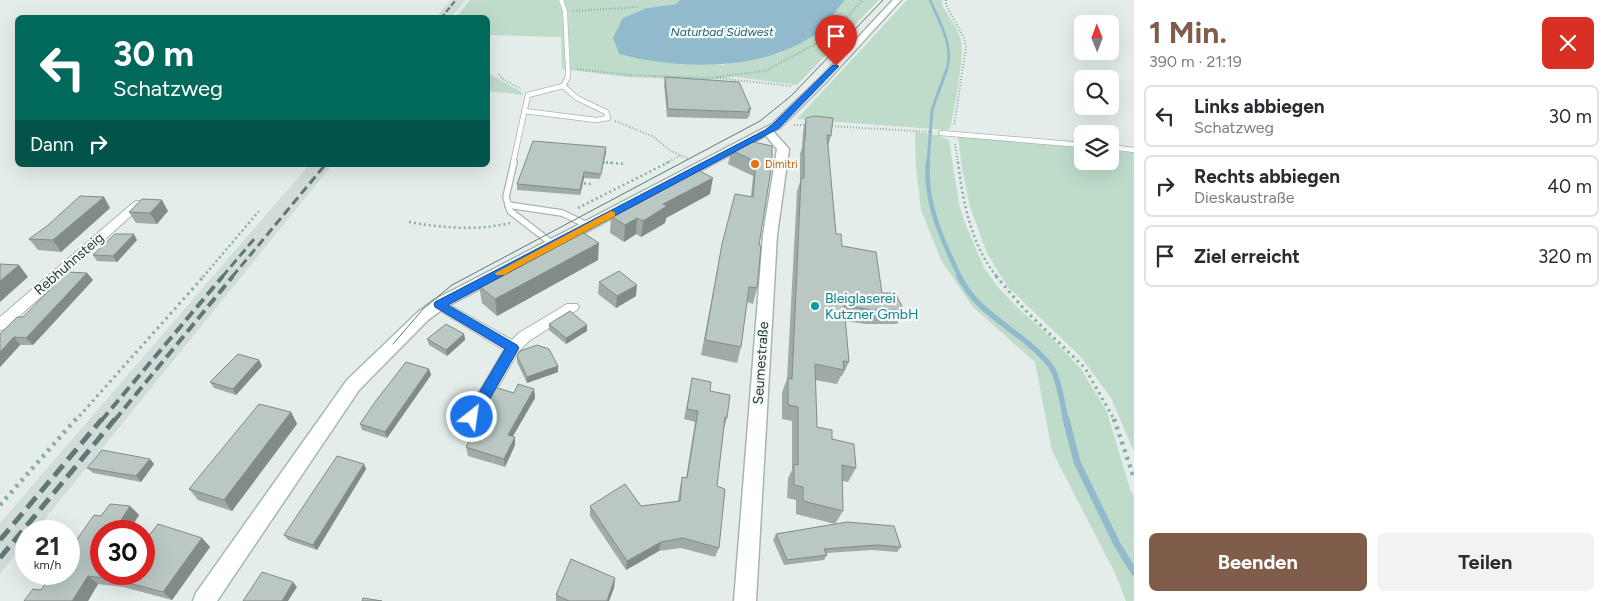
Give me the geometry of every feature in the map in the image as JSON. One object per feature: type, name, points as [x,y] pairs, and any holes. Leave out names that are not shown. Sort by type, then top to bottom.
[{"type":"main road","points":[[204,601],[353,385],[423,316],[439,304],[772,129],[824,79],[897,0]]},
{"type":"main road","name":"Seumestraße","points":[[745,601],[770,235],[783,149],[772,129]]},
{"type":"street","name":"Rebhuhnsteig","points":[[0,324],[138,204]]},
{"type":"street","points":[[439,304],[512,348]]},
{"type":"street","points":[[472,417],[512,348],[524,337],[572,306]]},
{"type":"lane","points":[[554,245],[510,211],[506,198],[528,95],[563,86],[568,77],[565,12],[561,0]]},
{"type":"lane","points":[[524,111],[596,120],[608,118],[606,112],[577,98],[563,86]]},
{"type":"lane","points":[[941,133],[1074,144]]},
{"type":"lane","points":[[1119,148],[1134,150]]},
{"type":"lane","points":[[508,205],[562,213],[589,226]]},
{"type":"path","points":[[708,78],[765,71],[827,38],[863,0]]},
{"type":"path","points":[[946,0],[946,5],[964,38],[966,47],[954,133],[962,192],[969,224],[990,268],[1024,309],[1085,368],[1112,413],[1134,478]]},
{"type":"path","points":[[565,12],[639,7]]},
{"type":"path","points":[[567,68],[628,75],[708,78],[792,86]]},
{"type":"path","points":[[499,74],[501,78],[532,94]]},
{"type":"path","points":[[608,118],[652,136],[671,151],[690,160]]},
{"type":"path","points":[[772,129],[814,125]]},
{"type":"path","points":[[824,126],[918,130]]},
{"type":"path","points":[[586,204],[680,156]]},
{"type":"path","points":[[597,162],[625,164]]},
{"type":"path","points":[[573,182],[591,184]]},
{"type":"path","points":[[0,505],[259,211]]},
{"type":"path","points":[[409,222],[443,227],[478,228],[520,220]]},
{"type":"shaded area","points":[[451,0],[466,0],[453,15],[438,15]]},
{"type":"shaded area","points":[[307,167],[330,167],[44,520],[15,520],[15,555],[0,574],[0,523]]},
{"type":"green space","points":[[470,0],[680,0],[676,4],[647,8],[722,65],[780,53],[818,32],[845,0],[879,0],[797,85],[736,77],[709,80],[628,77],[562,69],[561,37],[490,35],[490,15],[458,15]]},
{"type":"green space","points":[[907,0],[942,0],[942,5],[960,36],[962,58],[959,82],[951,126],[948,130],[797,119]]},
{"type":"green space","points":[[490,74],[523,93],[522,95],[490,91]]},
{"type":"green space","points":[[915,132],[938,135],[949,140],[959,204],[984,268],[997,286],[1020,310],[1051,337],[1081,369],[1107,412],[1130,489],[1134,496],[1134,601],[1126,601],[1115,573],[1052,451],[1035,362],[972,306],[941,260],[921,210],[916,167]]},
{"type":"green space","points":[[958,137],[1074,147],[1074,170],[1119,170],[1119,152],[1134,153],[1134,452],[1111,398],[1081,357],[1007,286],[987,253],[970,207]]},
{"type":"water","name":"Naturbad Südwest","points":[[680,0],[845,0],[818,32],[797,45],[773,55],[748,61],[695,65],[668,63],[619,54],[613,38],[623,18],[647,8],[676,4]]},
{"type":"building","points":[[665,77],[739,82],[751,109],[748,109],[749,112],[668,109]]},
{"type":"building","points":[[814,116],[833,118],[831,136],[827,135],[836,234],[841,234],[842,246],[876,252],[882,293],[895,293],[904,310],[872,310],[844,305],[849,362],[843,361],[844,370],[815,364],[817,427],[832,430],[832,439],[854,444],[856,468],[842,465],[843,511],[803,501],[803,487],[794,485],[794,464],[798,465],[798,407],[788,405],[788,378],[792,379],[801,178],[804,178],[806,118]]},
{"type":"building","points":[[533,141],[606,147],[601,174],[584,172],[580,190],[517,184]]},
{"type":"building","points":[[749,141],[772,146],[772,163],[759,245],[761,246],[757,288],[749,287],[741,347],[705,340],[722,244],[735,194],[753,197],[756,162],[731,150]]},
{"type":"building","points":[[696,169],[713,178],[663,204],[667,206],[643,221],[637,218],[625,225],[611,216]]},
{"type":"building","points":[[80,196],[104,197],[53,240],[29,239],[47,226]]},
{"type":"building","points":[[142,199],[162,200],[150,213],[129,212]]},
{"type":"building","points":[[582,232],[599,243],[495,299],[479,286]]},
{"type":"building","points":[[115,234],[134,234],[113,256],[93,255]]},
{"type":"building","points":[[0,264],[19,265],[0,281]]},
{"type":"building","points":[[619,271],[637,285],[617,296],[599,282]]},
{"type":"building","points":[[67,272],[87,273],[26,338],[14,337],[0,352],[0,334],[17,317],[23,317]]},
{"type":"building","points":[[570,311],[587,325],[566,338],[549,324]]},
{"type":"building","points":[[446,324],[464,334],[446,350],[427,339]]},
{"type":"building","points":[[537,345],[549,349],[558,366],[527,377],[517,356],[520,351]]},
{"type":"building","points":[[238,354],[259,360],[233,389],[210,382]]},
{"type":"building","points":[[406,362],[429,369],[385,432],[360,424],[375,402]]},
{"type":"building","points":[[692,378],[711,382],[710,391],[730,395],[727,418],[725,417],[717,486],[725,489],[719,548],[683,538],[661,542],[627,561],[590,506],[625,484],[641,506],[680,501],[682,477],[687,478],[698,411],[687,409]]},
{"type":"building","points":[[518,384],[534,389],[508,435],[515,437],[504,459],[466,447],[488,407],[484,406],[494,387],[514,393]]},
{"type":"building","points":[[259,404],[291,412],[224,500],[189,489]]},
{"type":"building","points":[[102,450],[150,459],[136,476],[87,468]]},
{"type":"building","points":[[337,456],[364,464],[313,545],[284,535]]},
{"type":"building","points":[[110,504],[130,506],[121,520],[91,520],[94,515],[101,516]]},
{"type":"building","points":[[90,521],[90,576],[88,576],[72,601],[24,601],[33,589],[41,590],[44,585],[80,585],[80,535]]},
{"type":"building","points":[[847,522],[894,526],[901,547],[876,545],[824,549],[827,555],[787,560],[776,534]]},
{"type":"building","points":[[158,524],[202,538],[163,592],[136,585],[155,585],[155,528]]},
{"type":"building","points":[[571,559],[615,578],[607,601],[569,601],[556,595]]},
{"type":"building","points":[[262,572],[293,582],[282,601],[243,601]]},
{"type":"building","points":[[363,598],[382,601],[362,601]]},
{"type":"waterway","points":[[930,0],[948,44],[949,53],[946,72]]},
{"type":"waterway","points":[[928,163],[932,110],[946,71]]},
{"type":"waterway","points":[[928,163],[929,192],[932,207],[941,236],[960,277]]},
{"type":"waterway","points":[[959,276],[978,303],[1029,344],[1052,368],[1059,386],[1066,421]]},
{"type":"waterway","points":[[1066,419],[1077,462],[1117,544],[1134,572]]},
{"type":"tram line","points":[[393,344],[423,309],[452,285],[760,121],[791,96],[883,0]]},
{"type":"railway","points":[[444,15],[456,0]]},
{"type":"railway","points":[[232,277],[323,167]]},
{"type":"railway","points":[[222,277],[255,238]]},
{"type":"railway","points":[[101,421],[223,276]]},
{"type":"railway","points":[[114,421],[233,276]]},
{"type":"railway","points":[[0,540],[102,419]]},
{"type":"railway","points":[[0,558],[115,419]]},
{"type":"slow traffic","points":[[500,273],[611,214]]},
{"type":"place","name":"Dimitri","points":[[755,164]]},
{"type":"place","name":"Bleiglaserei Kutzner GmbH","points":[[815,306]]},
{"type":"route","points":[[472,417],[512,348],[439,304],[554,245],[700,165],[768,131],[776,126],[836,66]]}]
